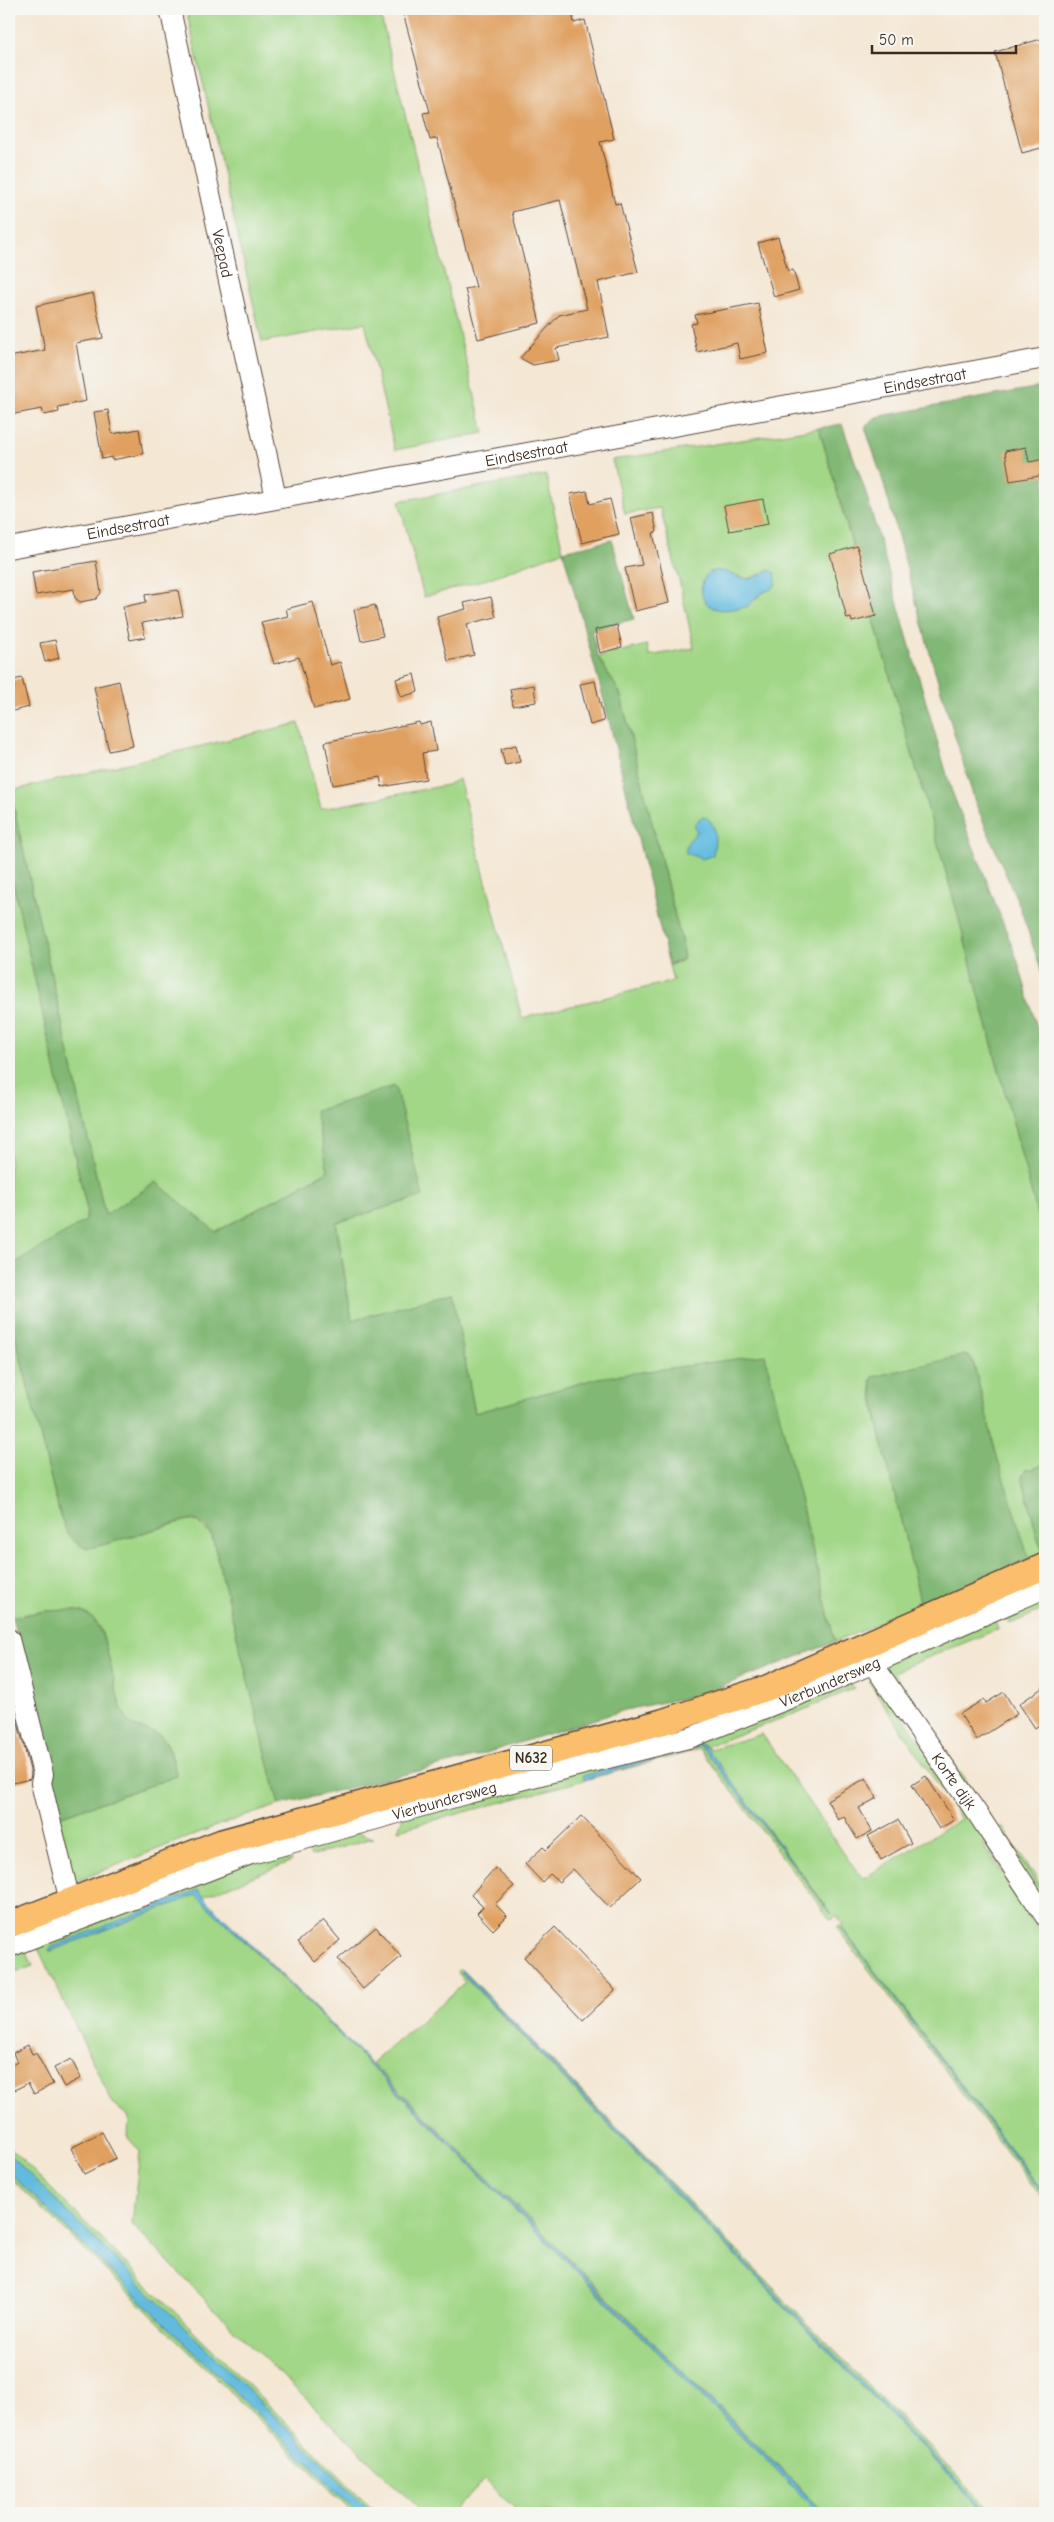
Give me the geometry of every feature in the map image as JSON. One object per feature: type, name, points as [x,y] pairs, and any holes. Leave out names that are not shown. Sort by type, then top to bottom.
[{"type":"main road","name":"Vierbundersweg","points":[[9,1925],[222,1842],[662,1722],[868,1655],[1045,1566]]},
{"type":"street","name":"Veepad","points":[[170,9],[276,498]]},
{"type":"street","name":"Eindsestraat","points":[[9,548],[1045,358]]},
{"type":"street","name":"Vierbundersweg","points":[[9,1947],[251,1854],[469,1793],[692,1737],[868,1655],[1045,1588]]},
{"type":"street","points":[[9,1639],[43,1774],[41,1783],[70,1901]]},
{"type":"street","name":"Korte dijk","points":[[868,1655],[1045,1916]]},
{"type":"green space","points":[[186,9],[379,9],[484,433],[395,450],[365,323],[262,342]]},
{"type":"green space","points":[[1045,386],[1045,982],[1020,907],[975,802],[933,664],[883,481],[865,427],[876,417]]},
{"type":"green space","points":[[842,424],[865,490],[951,789],[1017,959],[1045,1055],[1045,1244],[955,904],[819,428]]},
{"type":"green space","points":[[819,428],[955,904],[1045,1244],[1045,1464],[1033,1469],[1024,1484],[1038,1539],[1044,1553],[1029,1559],[1024,1547],[998,1461],[974,1365],[969,1355],[873,1377],[871,1386],[877,1420],[921,1605],[835,1642],[782,1426],[598,1378],[475,1413],[452,1293],[352,1321],[328,1171],[215,1232],[156,1182],[105,1215],[10,791],[299,723],[321,809],[447,785],[459,779],[522,1018],[673,981],[669,965],[682,961],[681,940],[620,693],[598,657],[647,645],[649,656],[694,648],[660,508],[625,514],[612,460]],"holes":[[[721,571],[748,579],[763,573],[764,592],[747,606],[739,607]]]},
{"type":"green space","points":[[546,475],[563,551],[487,579],[424,597],[399,501]]},
{"type":"green space","points":[[612,540],[634,619],[591,630],[598,657],[620,693],[681,940],[684,959],[669,965],[605,704],[563,551]]},
{"type":"green space","points":[[9,786],[105,1215],[156,1182],[216,1232],[328,1171],[315,1111],[395,1086],[423,1196],[336,1223],[352,1320],[452,1293],[475,1413],[598,1378],[765,1355],[835,1642],[702,1694],[625,1710],[460,1761],[279,1805],[212,1536],[198,1521],[188,1520],[88,1548],[73,1540],[60,1515],[9,1311],[9,1267],[85,1221],[87,1210],[9,865]]},
{"type":"green space","points":[[9,865],[87,1210],[86,1221],[9,1267]]},
{"type":"green space","points":[[9,1311],[60,1515],[70,1536],[94,1547],[188,1520],[197,1522],[212,1536],[279,1805],[216,1826],[74,1882],[59,1817],[177,1776],[170,1750],[162,1737],[133,1726],[124,1714],[113,1682],[102,1633],[92,1618],[82,1613],[57,1610],[9,1618]]},
{"type":"green space","points":[[965,1355],[971,1357],[974,1365],[998,1461],[1029,1559],[921,1605],[877,1420],[871,1380],[873,1377]]},
{"type":"green space","points":[[1045,1464],[1044,1553],[1038,1539],[1022,1476],[1026,1469],[1033,1469]]},
{"type":"green space","points":[[1045,1594],[1045,1609],[1010,1624],[1004,1612]]},
{"type":"green space","points":[[46,1611],[80,1611],[94,1620],[105,1645],[121,1707],[126,1718],[133,1726],[162,1737],[170,1750],[177,1776],[59,1817],[12,1617]]},
{"type":"green space","points":[[993,1617],[998,1629],[893,1672],[998,1829],[1002,1827],[1045,1890],[1045,1895],[1009,1843],[1045,1897],[1045,1908],[880,1666]]},
{"type":"green space","points":[[877,1678],[1045,1924],[1045,1936],[984,1843],[982,1844],[1045,1939],[1045,2194],[841,1928],[1045,2197],[1045,2202],[837,1928],[843,1924],[836,1915],[833,1919],[829,1918],[700,1749],[398,1830],[403,1816],[846,1681],[854,1688],[799,1712],[707,1746],[710,1749],[762,1734],[856,1871],[864,1878],[961,1819],[869,1682]],"holes":[[[698,1744],[704,1745],[722,1768],[831,1914],[700,1746],[584,1779]]]},
{"type":"green space","points":[[350,1830],[373,1838],[311,1856],[301,1844]]},
{"type":"green space","points":[[282,1849],[292,1861],[202,1897],[196,1891],[49,1951],[196,1895],[285,1980],[819,2513],[520,2513],[484,2480],[452,2513],[423,2513],[230,2325],[132,2224],[140,2151],[128,2138],[129,2117],[113,2104],[37,1946]]},
{"type":"green space","points":[[26,1951],[33,1966],[15,1972],[9,1954]]},
{"type":"green space","points":[[461,1968],[993,2513],[988,2513],[463,1971],[461,1973],[985,2513],[825,2513],[372,2063],[465,1983],[458,1972]]},
{"type":"green space","points":[[9,2147],[377,2513],[373,2513],[34,2180],[9,2154]]},
{"type":"green space","points":[[9,2172],[359,2513],[354,2513],[9,2176]]},
{"type":"water","points":[[770,570],[775,573],[776,583],[772,588],[759,595],[747,607],[720,610],[711,607],[705,602],[702,595],[703,581],[706,575],[711,572],[720,571],[751,579]]},
{"type":"water","points":[[703,816],[712,823],[715,839],[713,855],[702,859],[686,853],[686,849],[687,843],[697,831],[694,827],[696,822]]},
{"type":"water","points":[[698,1744],[704,1745],[832,1914],[700,1746],[584,1780],[583,1776]]},
{"type":"water","points":[[198,1890],[824,2513],[819,2513],[285,1980],[196,1895],[51,1951],[48,1950]]},
{"type":"water","points":[[841,1928],[1045,2194],[1045,2197]]},
{"type":"water","points":[[463,1970],[988,2513],[985,2513],[461,1972]]},
{"type":"water","points":[[9,2154],[373,2513],[359,2513],[9,2172]]},
{"type":"building","points":[[402,9],[572,9],[574,23],[585,20],[614,139],[600,142],[615,204],[620,203],[638,272],[598,282],[609,337],[556,348],[559,360],[533,365],[520,358],[559,315],[587,309],[560,200],[512,212],[540,323],[478,339],[465,289],[476,287],[437,138],[430,140],[423,113],[430,112]]},
{"type":"building","points":[[1045,38],[1045,147],[1022,153],[995,52]]},
{"type":"building","points":[[778,237],[788,271],[793,270],[799,290],[774,297],[758,243]]},
{"type":"building","points":[[93,293],[103,338],[76,343],[86,401],[58,407],[59,412],[44,415],[42,409],[9,415],[9,357],[45,350],[36,306]]},
{"type":"building","points":[[758,303],[768,353],[740,359],[737,343],[697,352],[691,324],[697,323],[695,315]]},
{"type":"building","points":[[108,410],[112,434],[139,429],[143,454],[112,460],[111,457],[102,459],[94,412]]},
{"type":"building","points":[[1026,447],[1029,462],[1045,459],[1045,475],[1010,481],[1005,451]]},
{"type":"building","points":[[587,491],[590,504],[610,499],[619,534],[582,543],[570,494]]},
{"type":"building","points":[[763,499],[768,524],[729,531],[724,506]]},
{"type":"building","points":[[653,513],[657,532],[653,533],[669,603],[635,611],[625,568],[642,565],[631,518]]},
{"type":"building","points":[[857,546],[876,616],[852,622],[851,618],[847,619],[830,554]]},
{"type":"building","points":[[96,561],[101,593],[96,599],[80,602],[75,598],[74,589],[36,595],[32,572]]},
{"type":"building","points":[[178,590],[183,616],[142,623],[145,637],[130,640],[123,607],[146,602],[145,595]]},
{"type":"building","points":[[491,597],[496,617],[467,624],[474,655],[448,661],[437,617],[466,609],[464,603]]},
{"type":"building","points":[[313,602],[330,665],[340,662],[350,699],[314,709],[299,657],[274,664],[261,622],[288,616],[286,609]]},
{"type":"building","points":[[375,605],[383,636],[361,641],[354,610]]},
{"type":"building","points":[[617,625],[622,647],[600,653],[595,630]]},
{"type":"building","points":[[55,640],[59,658],[45,662],[40,643]]},
{"type":"building","points":[[414,674],[418,692],[401,697],[396,679]]},
{"type":"building","points":[[22,678],[29,707],[9,712],[9,681]]},
{"type":"building","points":[[119,681],[133,746],[109,751],[94,687]]},
{"type":"building","points":[[595,681],[604,721],[590,725],[580,684]]},
{"type":"building","points":[[534,685],[536,702],[513,706],[510,689]]},
{"type":"building","points":[[419,722],[420,725],[431,722],[436,751],[422,753],[426,779],[382,787],[380,777],[333,785],[325,742]]},
{"type":"building","points":[[516,745],[520,762],[505,765],[501,749]]},
{"type":"building","points":[[1045,1686],[1045,1721],[1035,1728],[1019,1704]]},
{"type":"building","points":[[9,1688],[31,1774],[30,1779],[9,1784]]},
{"type":"building","points":[[1004,1692],[1017,1714],[977,1740],[960,1714],[984,1699],[986,1703]]},
{"type":"building","points":[[926,1776],[954,1820],[939,1829],[912,1785]]},
{"type":"building","points":[[866,1778],[877,1798],[859,1808],[872,1831],[857,1839],[844,1817],[838,1820],[827,1800]]},
{"type":"building","points":[[581,1816],[641,1878],[610,1908],[573,1869],[559,1882],[550,1874],[542,1882],[525,1864],[543,1847],[546,1850]]},
{"type":"building","points":[[898,1820],[911,1843],[881,1860],[868,1836]]},
{"type":"building","points":[[495,1868],[514,1886],[495,1904],[507,1916],[493,1930],[477,1913],[483,1907],[471,1895]]},
{"type":"building","points":[[323,1920],[340,1940],[315,1962],[298,1942]]},
{"type":"building","points":[[376,1927],[401,1957],[363,1989],[338,1959]]},
{"type":"building","points":[[555,1927],[615,1990],[583,2020],[524,1957]]},
{"type":"building","points":[[28,2045],[32,2054],[36,2053],[53,2084],[34,2094],[28,2083],[9,2093],[9,2067],[17,2062],[13,2053]]},
{"type":"building","points":[[71,2059],[81,2078],[64,2087],[54,2068]]},
{"type":"building","points":[[102,2132],[116,2158],[84,2174],[71,2148]]}]
